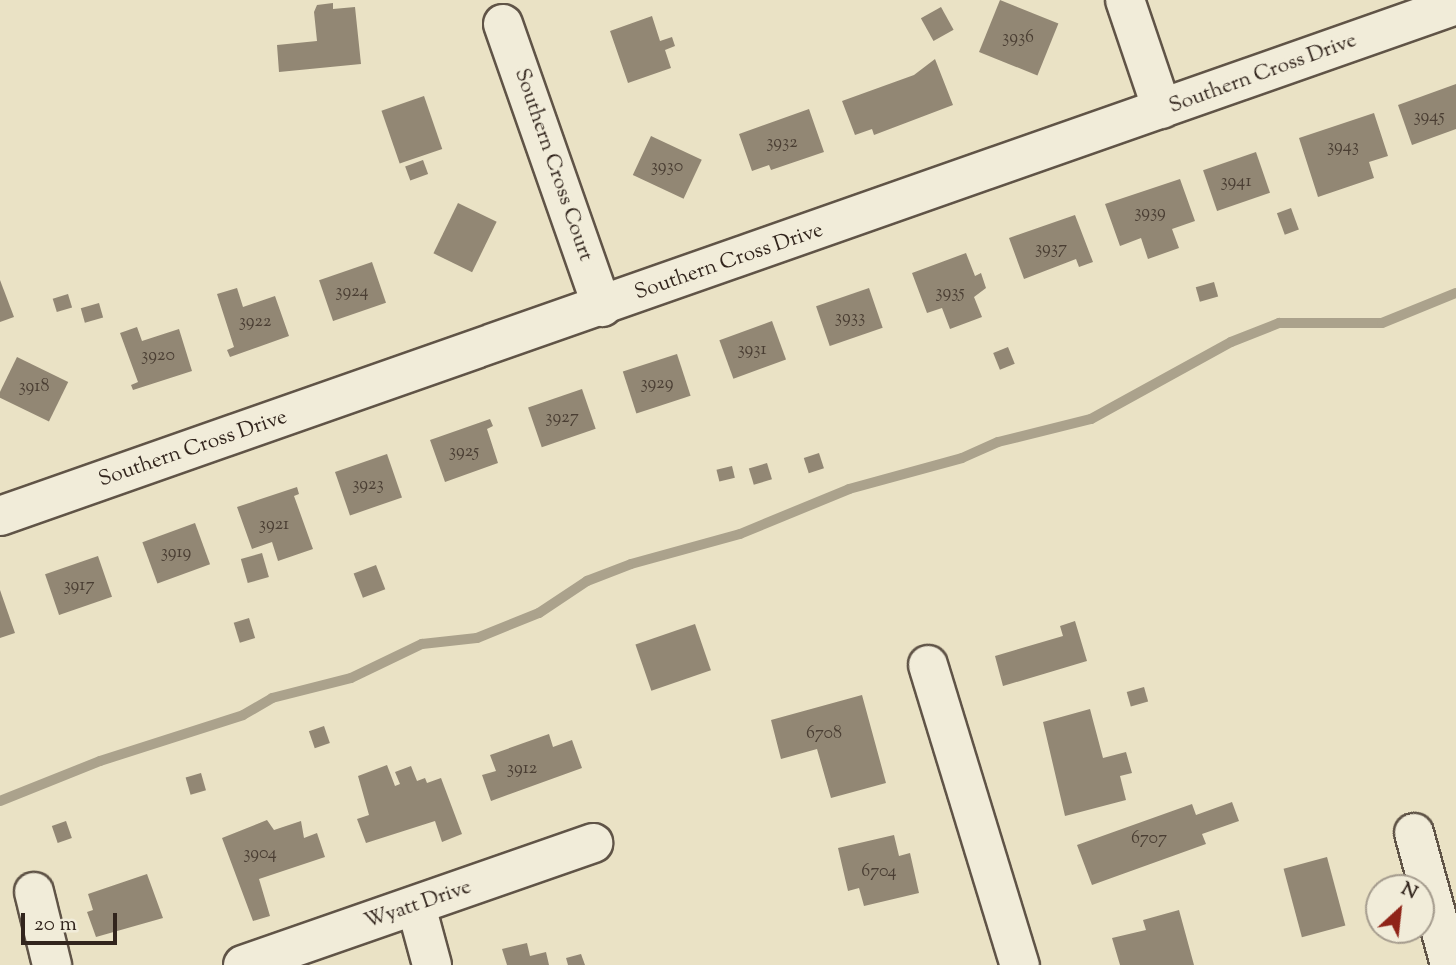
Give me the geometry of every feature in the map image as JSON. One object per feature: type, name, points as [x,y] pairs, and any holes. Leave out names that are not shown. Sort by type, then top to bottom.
[{"type":"street","points":[[1125,0],[1162,109]]},
{"type":"street","name":"Southern Cross Drive","points":[[0,516],[602,307],[1456,5]]},
{"type":"street","name":"Southern Cross Court","points":[[503,24],[602,307]]},
{"type":"street","points":[[928,665],[1020,965]]},
{"type":"street","points":[[1414,833],[1450,965]]},
{"type":"street","name":"Wyatt Drive","points":[[243,965],[593,843]]},
{"type":"street","points":[[34,892],[52,965]]},
{"type":"street","points":[[416,906],[432,965]]},
{"type":"building","points":[[1000,0],[1058,24],[1037,76],[979,52]]},
{"type":"building","points":[[333,3],[333,9],[355,7],[361,64],[279,72],[277,45],[317,41],[314,12],[317,5]]},
{"type":"building","points":[[941,7],[954,30],[933,41],[921,18]]},
{"type":"building","points":[[652,16],[660,41],[672,37],[675,46],[665,50],[671,68],[628,83],[610,31]]},
{"type":"building","points":[[935,59],[953,105],[874,135],[872,129],[855,135],[842,101],[914,75]]},
{"type":"building","points":[[1456,84],[1456,129],[1412,145],[1398,105]]},
{"type":"building","points":[[424,96],[442,149],[400,164],[381,111]]},
{"type":"building","points":[[809,109],[824,152],[771,170],[769,165],[752,171],[739,134]]},
{"type":"building","points":[[1374,113],[1388,156],[1369,162],[1374,178],[1318,197],[1299,138]]},
{"type":"building","points":[[651,136],[702,160],[684,199],[633,175]]},
{"type":"building","points":[[1256,152],[1270,193],[1217,211],[1203,170]]},
{"type":"building","points":[[423,160],[428,174],[410,181],[405,166]]},
{"type":"building","points":[[1180,179],[1195,221],[1172,229],[1179,248],[1148,259],[1141,238],[1120,246],[1105,204]]},
{"type":"building","points":[[458,203],[497,222],[472,272],[433,253]]},
{"type":"building","points":[[1291,208],[1299,230],[1285,235],[1277,213]]},
{"type":"building","points":[[1075,215],[1093,262],[1079,267],[1076,259],[1024,279],[1009,238]]},
{"type":"building","points":[[966,253],[975,276],[981,273],[986,288],[974,297],[982,317],[950,329],[942,308],[927,313],[912,273]]},
{"type":"building","points":[[372,262],[386,303],[333,321],[319,280]]},
{"type":"building","points":[[0,280],[14,317],[0,322]]},
{"type":"building","points":[[1214,282],[1218,296],[1200,302],[1196,287]]},
{"type":"building","points":[[237,288],[243,307],[275,296],[289,336],[230,357],[227,350],[234,347],[217,294]]},
{"type":"building","points":[[869,288],[883,328],[830,346],[816,306]]},
{"type":"building","points":[[68,294],[72,307],[57,312],[53,299]]},
{"type":"building","points":[[99,303],[103,317],[85,323],[81,308]]},
{"type":"building","points":[[772,321],[786,360],[733,379],[719,340]]},
{"type":"building","points":[[137,327],[142,341],[179,329],[192,371],[133,390],[131,385],[138,382],[120,333]]},
{"type":"building","points":[[1008,347],[1015,364],[1000,370],[993,353]]},
{"type":"building","points":[[677,354],[691,396],[636,413],[623,372]]},
{"type":"building","points":[[17,357],[68,382],[49,422],[0,398],[0,392]]},
{"type":"building","points":[[582,389],[596,429],[542,447],[528,408]]},
{"type":"building","points":[[490,419],[493,426],[487,429],[498,463],[445,482],[430,440]]},
{"type":"building","points":[[819,453],[824,468],[809,473],[804,458]]},
{"type":"building","points":[[387,454],[402,497],[350,515],[335,472]]},
{"type":"building","points":[[767,463],[772,479],[754,485],[749,469]]},
{"type":"building","points":[[732,466],[735,478],[719,482],[716,470]]},
{"type":"building","points":[[297,487],[299,494],[294,496],[313,549],[278,561],[272,542],[252,549],[237,507]]},
{"type":"building","points":[[195,523],[210,564],[157,583],[142,542]]},
{"type":"building","points":[[262,553],[269,577],[248,583],[241,559]]},
{"type":"building","points":[[98,556],[112,597],[59,615],[45,574]]},
{"type":"building","points":[[376,565],[385,589],[363,598],[354,574]]},
{"type":"building","points":[[0,590],[15,633],[0,638]]},
{"type":"building","points":[[249,618],[255,638],[240,643],[234,623]]},
{"type":"building","points":[[1075,621],[1087,661],[1003,686],[995,656],[1063,636],[1060,626]]},
{"type":"building","points":[[695,624],[711,670],[651,691],[635,645]]},
{"type":"building","points":[[1144,687],[1148,701],[1131,706],[1127,692]]},
{"type":"building","points":[[862,695],[886,783],[831,798],[817,749],[781,759],[771,720]]},
{"type":"building","points":[[1090,709],[1103,758],[1126,752],[1132,773],[1120,776],[1126,800],[1065,816],[1043,722]]},
{"type":"building","points":[[324,726],[330,743],[315,748],[309,731]]},
{"type":"building","points":[[549,734],[553,747],[572,740],[582,768],[491,801],[482,775],[496,771],[490,755]]},
{"type":"building","points":[[387,765],[395,786],[400,784],[395,772],[411,766],[417,781],[425,778],[427,783],[441,778],[462,834],[442,842],[435,821],[366,843],[357,819],[369,815],[358,776]]},
{"type":"building","points":[[201,773],[206,790],[191,795],[186,777]]},
{"type":"building","points":[[1232,802],[1239,821],[1202,834],[1206,844],[1092,885],[1077,845],[1192,804],[1196,815]]},
{"type":"building","points":[[267,820],[274,830],[301,821],[304,838],[317,833],[325,857],[259,879],[270,916],[253,921],[222,838]]},
{"type":"building","points":[[66,821],[72,838],[58,843],[52,826]]},
{"type":"building","points":[[894,835],[899,856],[910,853],[919,893],[864,906],[859,888],[848,891],[838,848]]},
{"type":"building","points":[[1327,857],[1345,926],[1302,937],[1284,869]]},
{"type":"building","points":[[147,874],[163,918],[96,937],[87,912],[93,910],[88,894]]},
{"type":"building","points":[[1179,910],[1194,965],[1120,965],[1112,938],[1146,930],[1143,920]]},
{"type":"building","points":[[527,943],[530,956],[546,952],[549,965],[507,965],[502,949]]},
{"type":"building","points":[[581,954],[585,965],[568,965],[566,958]]},
{"type":"waterway","points":[[0,801],[100,761],[243,715],[272,698],[351,678],[422,644],[477,638],[539,613],[587,581],[631,564],[740,534],[849,489],[962,458],[998,442],[1091,419],[1231,342],[1279,323],[1382,323],[1456,293]]}]
